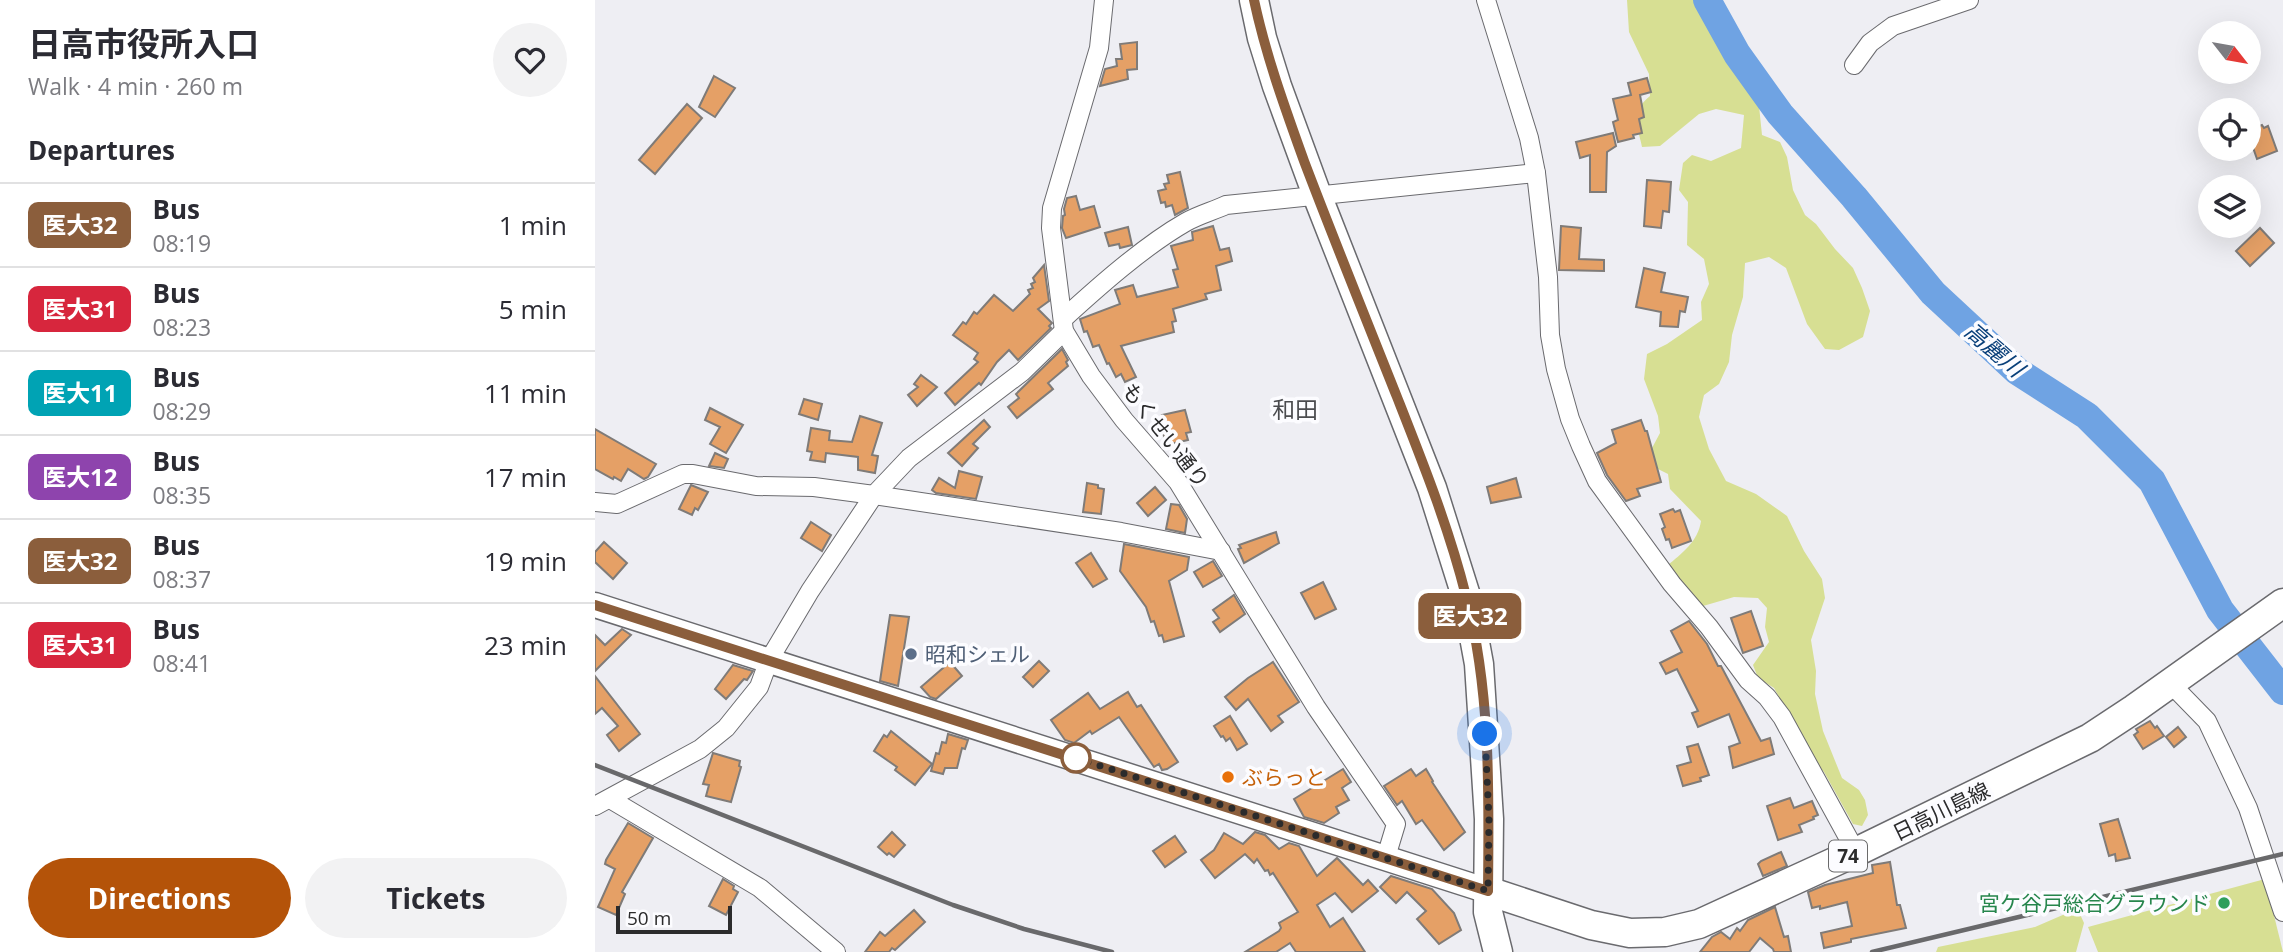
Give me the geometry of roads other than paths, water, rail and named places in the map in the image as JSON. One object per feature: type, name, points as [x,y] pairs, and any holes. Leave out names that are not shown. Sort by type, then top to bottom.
[{"type":"main road","points":[[1254,0],[1277,86],[1432,488],[1467,599],[1479,664],[1485,734],[1489,819],[1489,924],[1498,952]]},
{"type":"main road","name":"日高川島線","points":[[1488,891],[1591,925],[1630,933],[1665,932],[1699,923],[1856,852],[2090,738],[2283,603]]},
{"type":"street","name":"もくせい通り","points":[[1104,0],[1099,48],[1052,208],[1051,228],[1064,325],[1091,376],[1124,420],[1178,482],[1316,706],[1396,824],[1386,857]]},
{"type":"street","points":[[1486,0],[1529,138],[1536,173],[1548,277],[1550,335],[1570,419],[1597,481],[1672,584],[1748,680],[1767,697],[1782,717],[1856,852]]},
{"type":"street","points":[[1854,65],[1870,43],[1893,26],[1969,0]]},
{"type":"street","points":[[602,802],[700,749],[726,728],[759,687],[769,660],[810,591],[874,495],[909,458],[1022,372],[1099,287],[1187,222],[1226,205],[1536,173]]},
{"type":"street","points":[[595,502],[617,504],[683,474],[693,474],[756,486],[814,487],[874,495],[1121,532],[1221,551]]},
{"type":"street","points":[[595,605],[1488,891]]},
{"type":"street","points":[[2176,679],[2207,721],[2248,808],[2283,912]]},
{"type":"street","points":[[602,802],[760,888],[836,952]]},
{"type":"waterway","name":"高麗川","points":[[1707,0],[1737,54],[1780,114],[1854,197],[1933,293],[2017,371],[2087,416],[2152,481],[2220,610],[2283,691]]},
{"type":"railway","points":[[595,765],[953,905],[1024,929],[1112,952]]},
{"type":"railway","points":[[1872,952],[2283,854]]},
{"type":"place","name":"昭和シェル","points":[[911,654]]},
{"type":"place","name":"ぶらっと","points":[[1228,777]]},
{"type":"place","name":"宮ケ谷戸総合グラウンド","points":[[2224,903]]},
{"type":"district","name":"和田","points":[[1295,409]]}]
